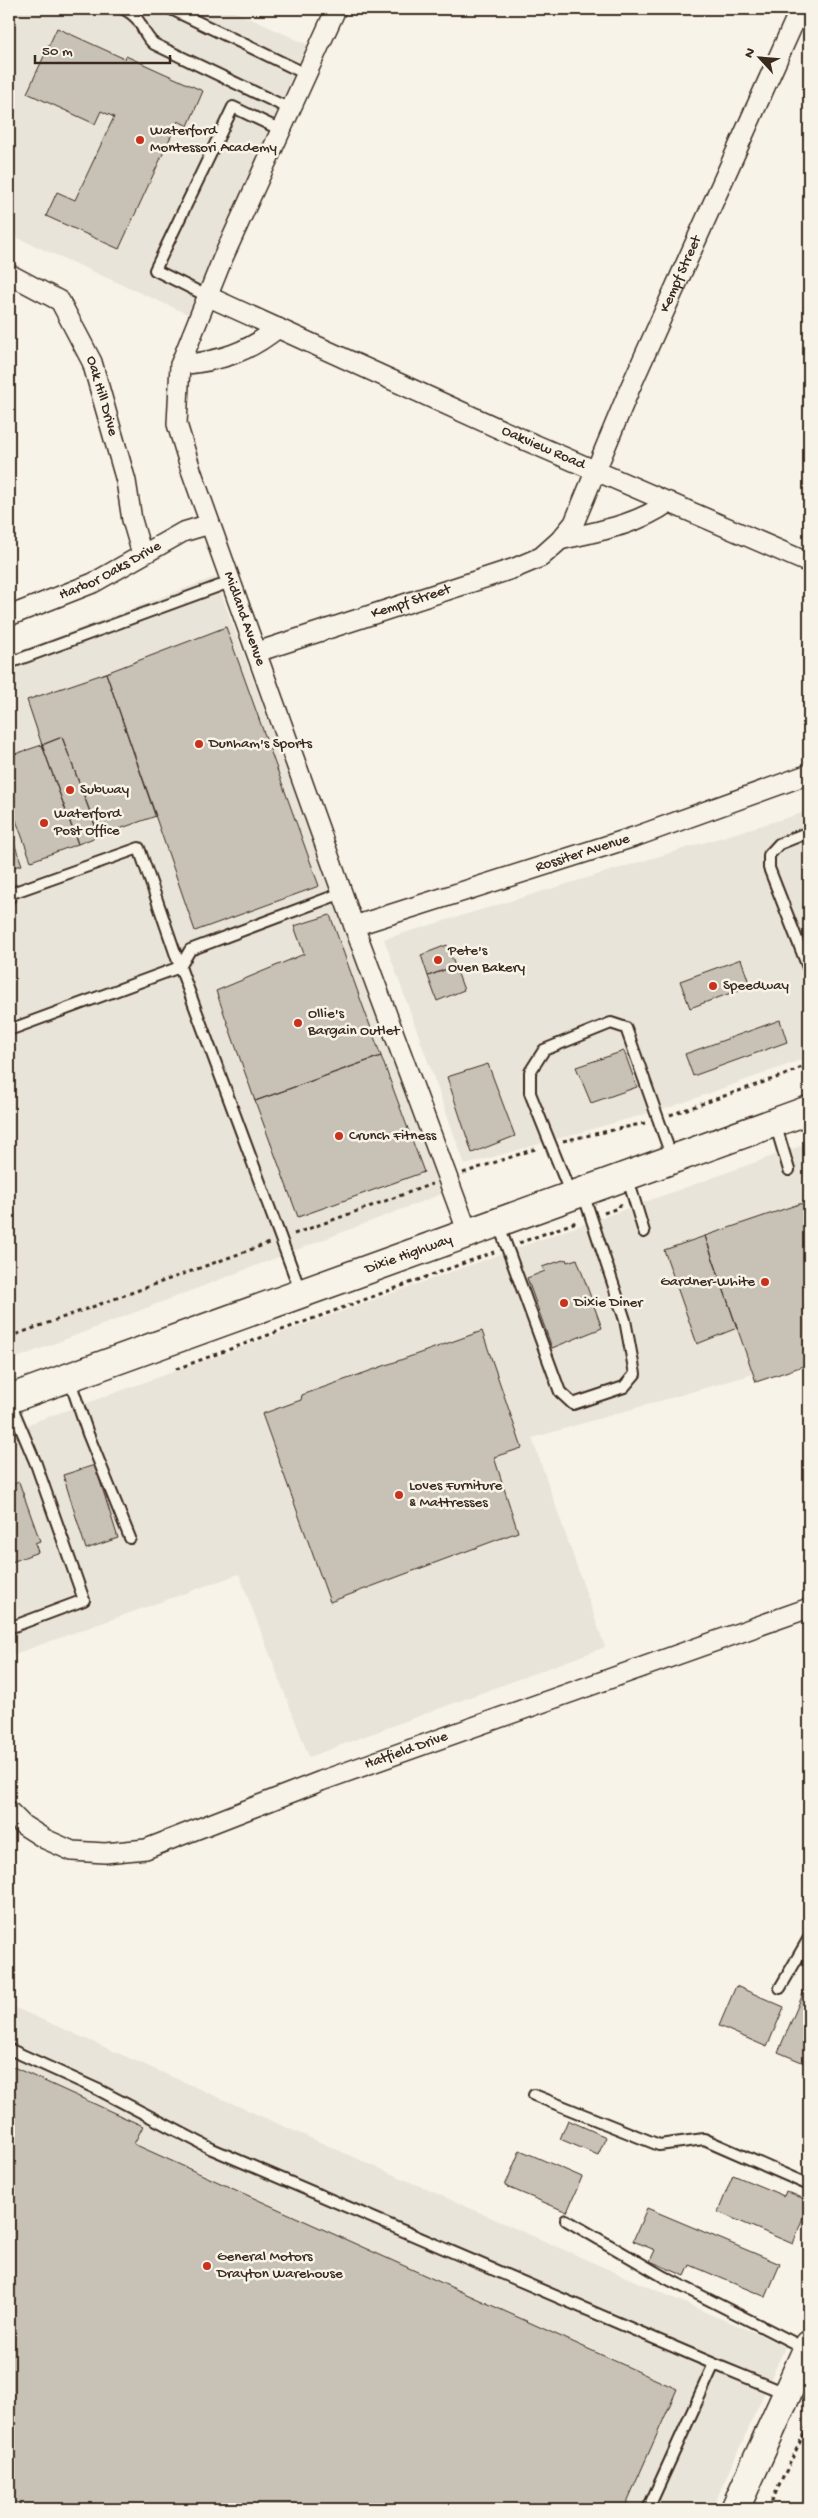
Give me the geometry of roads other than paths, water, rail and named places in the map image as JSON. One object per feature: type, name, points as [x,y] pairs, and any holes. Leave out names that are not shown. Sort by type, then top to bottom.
[{"type":"main road","name":"Dixie Highway","points":[[9,1399],[301,1294],[576,1192],[809,1110]]},
{"type":"main road","points":[[735,2509],[808,2347]]},
{"type":"street","name":"Midland Avenue","points":[[336,9],[207,296],[180,365],[177,424],[230,582],[257,652],[354,926],[468,1233]]},
{"type":"street","name":"Kempf Street","points":[[257,652],[515,568],[541,557],[560,540],[574,523],[595,470],[727,168],[800,9]]},
{"type":"street","name":"Oak Hill Drive","points":[[9,274],[60,301],[92,362],[126,481],[132,520],[142,554]]},
{"type":"street","name":"Oakview Road","points":[[207,296],[513,435],[809,563]]},
{"type":"street","points":[[180,365],[205,362],[235,354],[257,344],[278,328]]},
{"type":"street","name":"Kempf Street","points":[[560,540],[627,524],[652,514],[669,502]]},
{"type":"street","name":"Harbor Oaks Drive","points":[[9,616],[93,583],[183,532],[210,524]]},
{"type":"street","name":"Rossiter Avenue","points":[[354,926],[637,836],[809,774]]},
{"type":"street","name":"Hatfield Drive","points":[[9,1810],[23,1825],[45,1840],[72,1851],[105,1854],[146,1849],[322,1780],[809,1608]]},
{"type":"lane","points":[[124,9],[141,21],[146,37],[154,44],[290,110]]},
{"type":"lane","points":[[171,9],[306,74]]},
{"type":"lane","points":[[207,296],[155,270],[233,107],[281,130]]},
{"type":"lane","points":[[9,663],[230,582]]},
{"type":"lane","points":[[809,832],[779,844],[769,855],[769,868],[809,970]]},
{"type":"lane","points":[[9,899],[12,893],[139,848],[180,967],[301,1294]]},
{"type":"lane","points":[[9,1030],[180,967],[190,950],[342,893]]},
{"type":"lane","points":[[497,1222],[560,1392],[573,1404],[624,1388],[636,1374],[625,1320],[576,1192],[555,1156],[530,1093],[530,1072],[544,1050],[611,1023],[626,1028],[672,1158]]},
{"type":"lane","points":[[774,1122],[789,1170]]},
{"type":"lane","points":[[626,1174],[644,1232]]},
{"type":"lane","points":[[68,1377],[88,1434],[130,1538]]},
{"type":"lane","points":[[9,1399],[36,1464],[84,1600],[9,1628]]},
{"type":"lane","points":[[780,1988],[809,1938]]},
{"type":"lane","points":[[9,2049],[99,2090],[212,2150],[787,2394]]},
{"type":"lane","points":[[534,2095],[659,2145],[704,2139],[809,2185]]},
{"type":"lane","points":[[566,2220],[664,2277],[808,2347]]},
{"type":"lane","points":[[648,2509],[714,2364]]},
{"type":"place","name":"Waterford Montessori Academy","points":[[140,140]]},
{"type":"place","name":"Dunham's Sports","points":[[199,744]]},
{"type":"place","name":"Subway","points":[[70,790]]},
{"type":"place","name":"Waterford Post Office","points":[[44,823]]},
{"type":"place","name":"Pete's Oven Bakery","points":[[438,960]]},
{"type":"place","name":"Speedway","points":[[713,986]]},
{"type":"place","name":"Ollie's Bargain Outlet","points":[[298,1023]]},
{"type":"place","name":"Crunch Fitness","points":[[339,1136]]},
{"type":"place","name":"Gardner-White","points":[[765,1282]]},
{"type":"place","name":"Dixie Diner","points":[[564,1303]]},
{"type":"place","name":"Loves Furniture & Mattresses","points":[[399,1495]]},
{"type":"place","name":"General Motors Drayton Warehouse","points":[[207,2266]]}]
